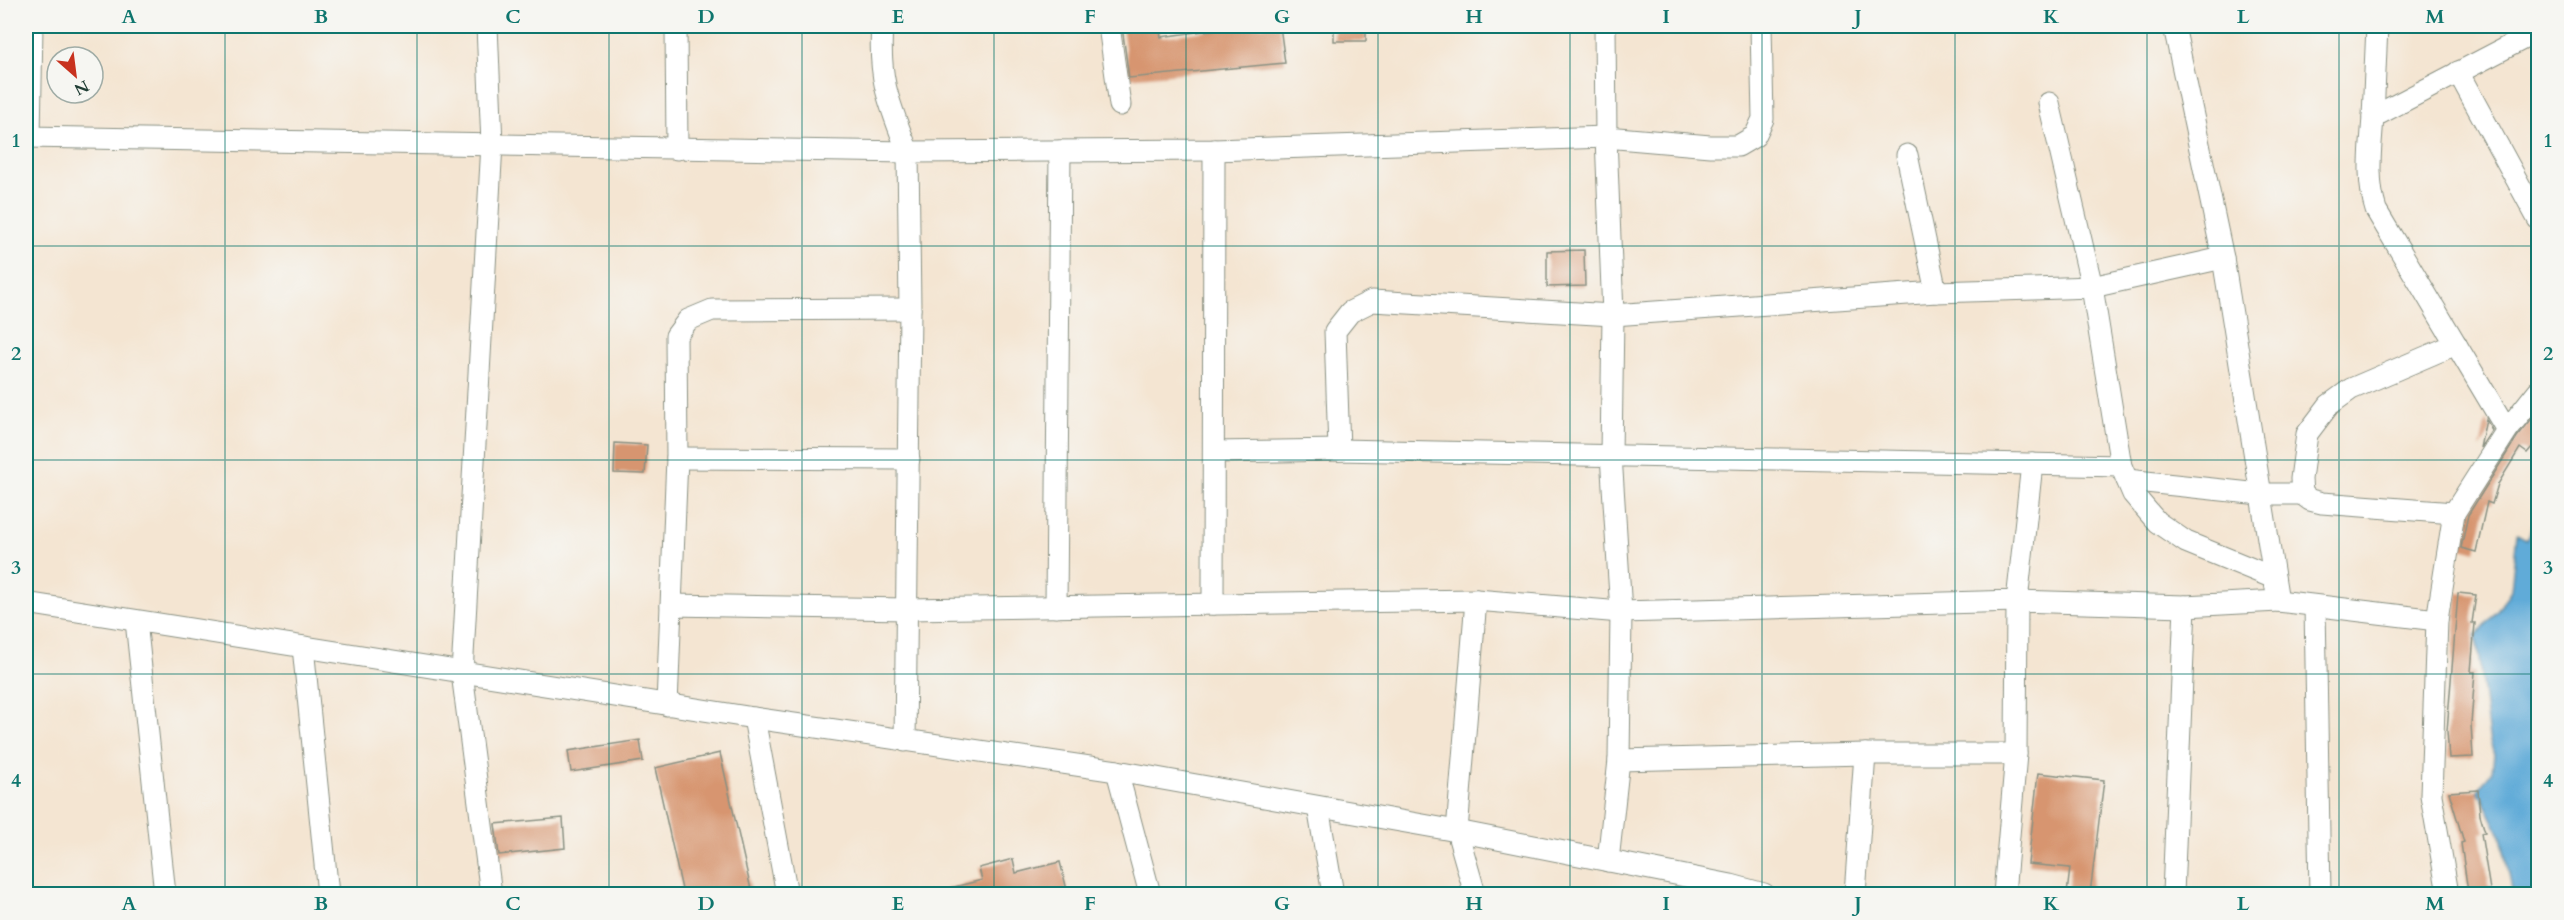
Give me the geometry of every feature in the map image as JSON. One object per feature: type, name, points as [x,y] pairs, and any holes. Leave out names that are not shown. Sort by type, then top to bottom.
[{"type":"street","points":[[32,26],[28,137],[908,152],[1214,150],[1606,137],[1710,146],[1738,146],[1755,136],[1763,119],[1761,26]]},
{"type":"street","points":[[487,26],[492,144],[462,673],[491,894]]},
{"type":"street","points":[[676,26],[677,149]]},
{"type":"street","points":[[882,26],[879,60],[885,91],[908,152],[910,309],[905,741]]},
{"type":"street","points":[[1109,26],[1120,105]]},
{"type":"street","points":[[1605,26],[1606,137],[1613,315],[1611,455],[1621,612],[1619,760],[1608,861]]},
{"type":"street","points":[[2174,26],[2223,258],[2278,601]]},
{"type":"street","points":[[2377,26],[2369,176],[2376,210],[2507,430]]},
{"type":"street","points":[[2373,117],[2538,31]]},
{"type":"street","points":[[2458,72],[2538,219]]},
{"type":"street","points":[[2049,103],[2092,287],[2124,473],[2133,494],[2157,522],[2186,542],[2274,578]]},
{"type":"street","points":[[1213,604],[1214,150]]},
{"type":"street","points":[[1056,607],[1060,151]]},
{"type":"street","points":[[1907,155],[1936,292]]},
{"type":"street","points":[[1339,450],[1335,331],[1350,312],[1372,301],[1613,315],[1936,292],[2092,287],[2223,258]]},
{"type":"street","points":[[667,705],[677,458],[676,336],[688,320],[712,310],[910,309]]},
{"type":"street","points":[[2302,494],[2301,479],[2307,434],[2329,405],[2351,389],[2456,344]]},
{"type":"street","points":[[2448,894],[2431,795],[2437,620],[2454,513],[2507,430],[2538,391]]},
{"type":"street","points":[[1215,452],[1339,450],[2032,464],[2124,473],[2260,494],[2302,494],[2310,500],[2322,503],[2454,513]]},
{"type":"street","points":[[677,458],[909,459]]},
{"type":"street","points":[[2004,894],[2016,754],[2017,601],[2032,464]]},
{"type":"street","points":[[671,605],[907,609],[1476,600],[1621,612],[2017,601],[2185,606],[2278,601],[2437,620]]},
{"type":"street","points":[[1475,894],[1457,831],[1476,600]]},
{"type":"street","points":[[26,603],[667,705],[1117,771],[1457,831],[1608,861],[1732,890],[1764,894]]},
{"type":"street","points":[[2174,894],[2185,606]]},
{"type":"street","points":[[2315,606],[2320,894]]},
{"type":"street","points":[[136,621],[165,894]]},
{"type":"street","points":[[303,647],[328,894]]},
{"type":"street","points":[[754,718],[787,894]]},
{"type":"street","points":[[1619,760],[1865,754],[2016,754]]},
{"type":"street","points":[[1855,894],[1865,754]]},
{"type":"street","points":[[1117,771],[1150,894]]},
{"type":"street","points":[[1318,807],[1333,894]]},
{"type":"water","points":[[2538,515],[2538,894],[2513,894],[2501,836],[2478,790],[2492,771],[2494,755],[2489,737],[2476,636],[2511,590],[2517,534],[2526,539]]},
{"type":"building","points":[[1122,26],[1159,26],[1161,37],[1241,26],[1280,26],[1285,63],[1129,78]]},
{"type":"building","points":[[1334,26],[1366,26],[1366,41],[1334,41]]},
{"type":"building","points":[[1584,250],[1585,286],[1547,287],[1547,251]]},
{"type":"building","points":[[2538,411],[2538,440],[2527,453],[2520,448],[2498,484],[2492,504],[2487,502],[2476,552],[2461,548],[2468,515],[2517,437]]},
{"type":"building","points":[[2486,419],[2492,430],[2480,448]]},
{"type":"building","points":[[615,443],[647,445],[645,474],[614,473]]},
{"type":"building","points":[[2458,593],[2476,595],[2472,623],[2475,623],[2471,672],[2475,672],[2471,724],[2473,757],[2449,758],[2447,731]]},
{"type":"building","points":[[640,740],[643,761],[571,772],[568,751]]},
{"type":"building","points":[[720,753],[752,894],[683,894],[655,768]]},
{"type":"building","points":[[2038,773],[2104,780],[2090,894],[2067,894],[2070,868],[2028,864]]},
{"type":"building","points":[[2478,790],[2480,815],[2485,832],[2481,833],[2490,890],[2468,892],[2461,843],[2464,842],[2449,792]]},
{"type":"building","points":[[563,818],[565,848],[499,855],[495,824]]},
{"type":"building","points":[[1013,859],[1016,873],[1060,862],[1068,894],[947,894],[946,889],[982,880],[979,868]]}]
